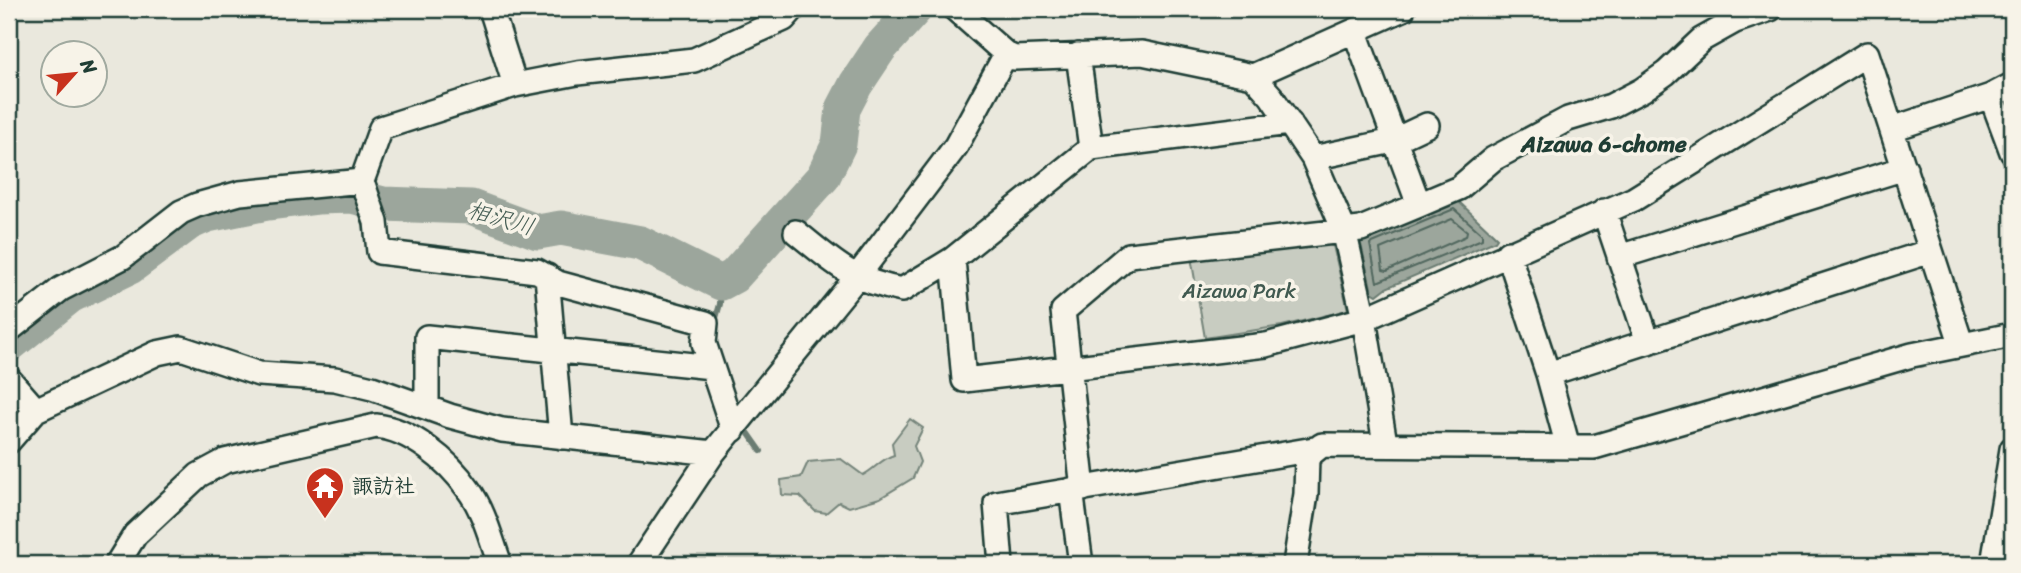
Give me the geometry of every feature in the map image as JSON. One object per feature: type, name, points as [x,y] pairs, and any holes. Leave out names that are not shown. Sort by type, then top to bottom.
[{"type":"street","points":[[491,9],[515,85]]},
{"type":"street","points":[[738,425],[704,344],[706,323],[558,283],[537,271],[379,252],[367,195],[381,128],[515,85],[577,73],[694,60],[784,19],[793,9]]},
{"type":"street","points":[[955,9],[1014,58],[1142,53],[1253,76],[1404,9]]},
{"type":"street","points":[[1081,564],[1063,311],[1129,255],[1361,229],[1459,188],[1493,159],[1568,119],[1611,106],[1642,90],[1666,74],[1701,40],[1735,21],[1770,9]]},
{"type":"street","points":[[1355,32],[1393,141],[1419,205]]},
{"type":"street","points":[[639,564],[713,453],[856,278],[956,146],[1006,54]]},
{"type":"street","points":[[953,259],[964,380],[1266,345],[1364,319],[1633,199],[1867,54],[1961,344]]},
{"type":"street","points":[[1078,55],[1091,148]]},
{"type":"street","points":[[1253,76],[1290,123],[1313,158],[1344,230],[1364,319],[1385,443]]},
{"type":"street","points":[[1892,129],[1991,96],[2012,85]]},
{"type":"street","points":[[1991,96],[2012,152]]},
{"type":"street","points":[[796,232],[856,278],[902,290],[953,259],[1091,148],[1290,123]]},
{"type":"street","points":[[1313,158],[1393,141],[1427,125]]},
{"type":"street","points":[[1619,257],[1905,168]]},
{"type":"street","points":[[9,330],[61,289],[123,257],[181,212],[197,205],[240,193],[367,195]]},
{"type":"street","points":[[1604,211],[1648,342]]},
{"type":"street","points":[[1548,374],[1931,251]]},
{"type":"street","points":[[1508,253],[1548,374],[1568,447]]},
{"type":"street","points":[[547,276],[561,437]]},
{"type":"street","points":[[1001,564],[996,503],[1314,449],[1322,445],[1385,443],[1594,447],[1815,382],[1961,344],[2012,335]]},
{"type":"street","points":[[427,405],[427,337],[712,367]]},
{"type":"street","points":[[9,441],[36,410],[157,353],[181,348],[259,374],[335,379],[502,430],[713,453]]},
{"type":"street","points":[[9,379],[36,410]]},
{"type":"street","points":[[117,564],[135,535],[199,475],[225,461],[376,426],[393,428],[426,446],[469,489],[500,564]]},
{"type":"street","points":[[1295,564],[1306,495],[1307,457],[1314,449]]},
{"type":"street","points":[[1993,564],[2012,449]]},
{"type":"green space","name":"Aizawa Park","points":[[1331,237],[1348,310],[1282,326],[1205,338],[1191,257]]},
{"type":"green space","points":[[910,419],[923,428],[914,446],[920,462],[913,478],[880,498],[849,507],[839,502],[826,513],[815,511],[800,496],[782,495],[781,480],[801,477],[808,462],[841,459],[863,475],[867,473],[894,455],[892,443]]},
{"type":"water","points":[[1457,200],[1497,238],[1495,241],[1386,288],[1377,295],[1372,292],[1360,240]]},
{"type":"waterway","name":"相沢川","points":[[9,345],[70,296],[130,267],[189,223],[207,215],[267,203],[317,197],[352,196],[383,204],[471,207],[538,232],[561,228],[640,243],[721,283],[734,276],[823,177],[839,144],[843,109],[856,84],[880,48],[915,9]]},
{"type":"waterway","points":[[714,325],[720,304],[721,283]]},
{"type":"waterway","points":[[742,424],[761,451]]},
{"type":"place","name":"諏訪社","points":[[325,520]]},
{"type":"district","name":"Aizawa 6-chome","points":[[1604,144]]}]
